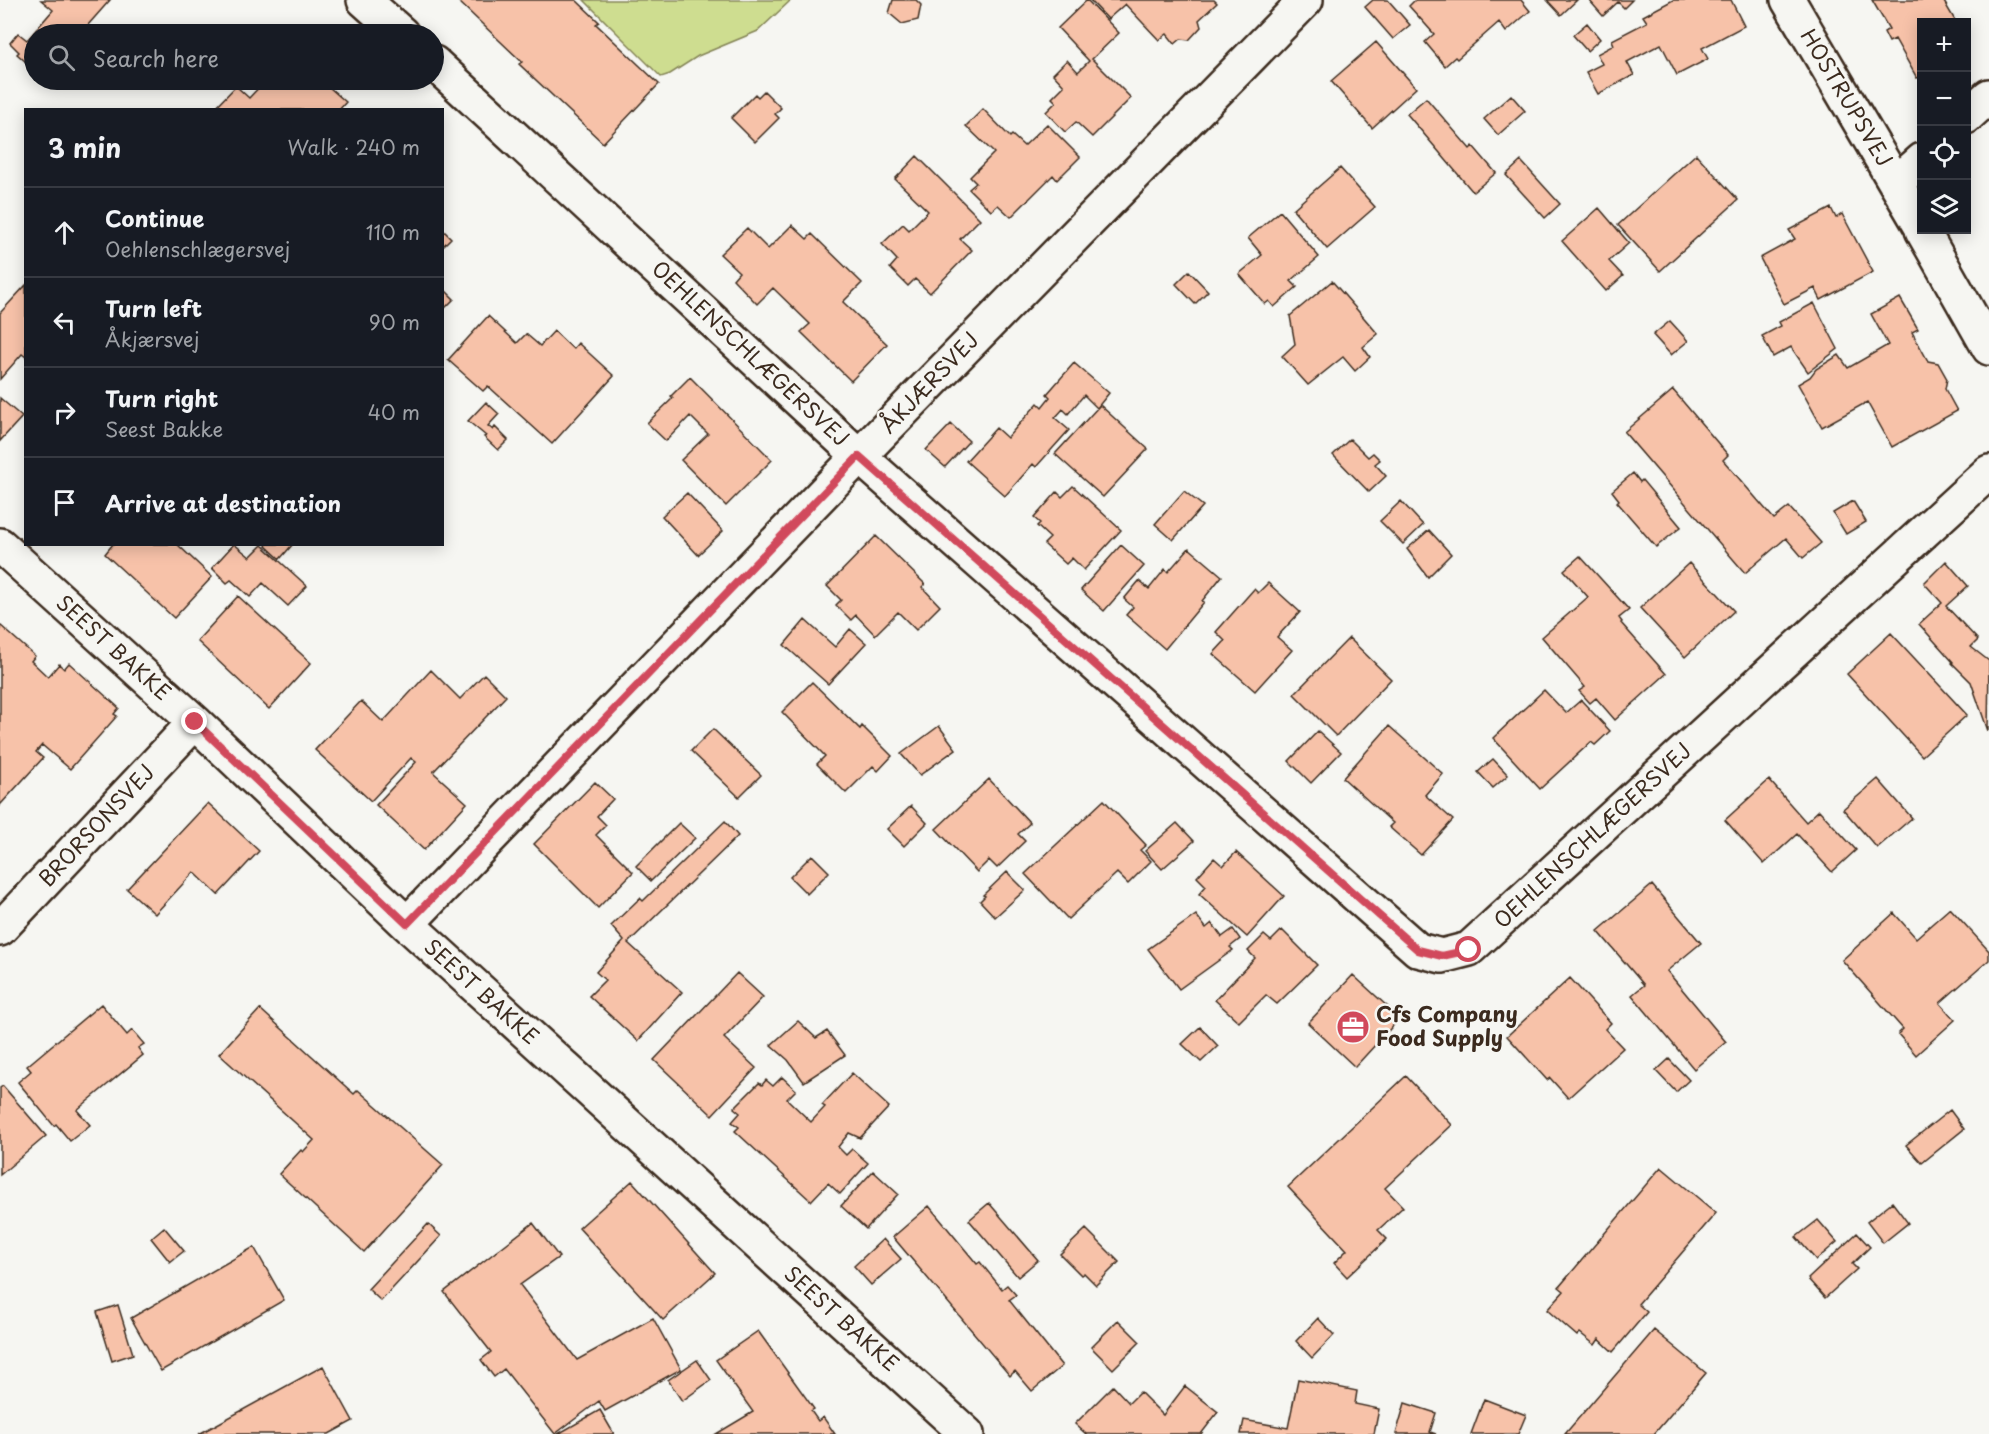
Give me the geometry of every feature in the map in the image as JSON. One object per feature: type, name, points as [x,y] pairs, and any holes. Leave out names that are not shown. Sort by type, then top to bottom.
[{"type":"street","points":[[364,0],[391,24]]},
{"type":"street","name":"ÅKJÆRSVEJ","points":[[407,924],[859,456],[1306,0]]},
{"type":"street","name":"HOSTRUPSVEJ","points":[[1788,0],[1917,220]]},
{"type":"street","name":"OEHLENSCHLÆGERSVEJ","points":[[444,72],[859,456],[1418,950],[1442,956],[1469,950],[1989,472]]},
{"type":"street","points":[[1971,112],[1989,96]]},
{"type":"street","points":[[1896,183],[1917,164]]},
{"type":"street","name":"HOSTRUPSVEJ","points":[[1925,234],[1989,348]]},
{"type":"street","name":"SEEST BAKKE","points":[[0,545],[195,722],[407,924],[967,1434]]},
{"type":"street","name":"BRORSONSVEJ","points":[[0,929],[195,722]]},
{"type":"green space","points":[[584,0],[791,0],[758,31],[698,56],[670,74],[661,77]]},
{"type":"building","points":[[41,0],[110,0],[89,24],[41,24],[53,10]]},
{"type":"building","points":[[457,0],[576,0],[599,22],[596,24],[659,84],[603,143],[519,64],[522,62]]},
{"type":"building","points":[[893,0],[916,0],[921,5],[918,20],[902,24],[889,13]]},
{"type":"building","points":[[1087,0],[1119,33],[1092,59],[1131,98],[1092,137],[1076,122],[1065,132],[1046,112],[1056,102],[1052,98],[1064,86],[1053,74],[1067,60],[1078,72],[1089,61],[1058,28]]},
{"type":"building","points":[[1090,0],[1214,0],[1217,3],[1199,20],[1201,27],[1189,40],[1181,39],[1175,44],[1167,34],[1159,40],[1125,4],[1108,19]]},
{"type":"building","points":[[1373,0],[1388,0],[1410,25],[1393,39],[1365,7]]},
{"type":"building","points":[[1415,0],[1521,0],[1530,11],[1506,32],[1499,22],[1457,59],[1455,57],[1445,66],[1425,42],[1434,34],[1409,6]]},
{"type":"building","points":[[1547,0],[1577,0],[1561,15]]},
{"type":"building","points":[[1589,0],[1632,0],[1624,8],[1618,2],[1603,16]]},
{"type":"building","points":[[1673,0],[1731,0],[1744,26],[1702,48],[1708,59],[1677,75],[1661,44],[1627,62],[1634,75],[1598,94],[1586,72],[1602,64],[1597,54],[1614,45],[1612,40],[1647,22],[1643,16]]},
{"type":"building","points":[[1872,0],[1943,0],[1954,18],[1917,18],[1917,78],[1895,39],[1889,42],[1884,32],[1889,29]]},
{"type":"building","points":[[1587,23],[1600,39],[1587,51],[1573,35]]},
{"type":"building","points":[[18,33],[24,38],[24,60],[10,43]]},
{"type":"building","points":[[1376,42],[1416,88],[1372,128],[1331,81]]},
{"type":"building","points":[[232,90],[240,90],[249,98],[257,90],[332,90],[346,102],[341,108],[215,108]]},
{"type":"building","points":[[764,91],[781,108],[775,114],[779,118],[755,142],[731,118],[755,94],[758,97]]},
{"type":"building","points":[[1511,95],[1525,111],[1498,135],[1484,119]]},
{"type":"building","points":[[1426,98],[1470,149],[1473,146],[1496,173],[1473,192],[1407,114]]},
{"type":"building","points":[[983,109],[1010,137],[1012,135],[1024,146],[1047,124],[1080,157],[1057,180],[1053,175],[1011,217],[998,205],[991,211],[969,189],[976,183],[970,177],[994,153],[966,126]]},
{"type":"building","points":[[1696,154],[1738,200],[1660,271],[1618,225]]},
{"type":"building","points":[[917,156],[980,219],[960,239],[972,250],[930,293],[915,279],[908,286],[890,268],[897,260],[882,244],[903,224],[909,230],[928,211],[895,179]]},
{"type":"building","points":[[1521,161],[1560,204],[1545,218],[1506,175]]},
{"type":"building","points":[[1340,168],[1375,207],[1327,249],[1293,209]]},
{"type":"building","points":[[1599,208],[1629,243],[1609,261],[1623,276],[1606,291],[1562,241]]},
{"type":"building","points":[[1831,208],[1836,218],[1842,214],[1873,272],[1821,300],[1815,288],[1784,304],[1760,258],[1795,239],[1789,230]]},
{"type":"building","points":[[1280,211],[1319,257],[1291,281],[1297,287],[1274,307],[1269,301],[1265,304],[1239,274],[1262,255],[1248,238]]},
{"type":"building","points":[[792,225],[807,239],[812,234],[862,283],[843,302],[887,344],[851,381],[801,332],[810,324],[773,288],[757,304],[733,279],[739,272],[720,254],[747,228],[768,249]]},
{"type":"building","points":[[444,231],[451,238],[444,245]]},
{"type":"building","points":[[1189,271],[1208,291],[1195,304],[1176,284]]},
{"type":"building","points":[[1332,281],[1378,334],[1363,347],[1370,357],[1355,371],[1343,357],[1308,385],[1282,356],[1295,344],[1290,316]]},
{"type":"building","points":[[24,287],[24,356],[22,354],[0,379],[0,313]]},
{"type":"building","points":[[444,289],[454,299],[444,309]]},
{"type":"building","points":[[1900,298],[1918,329],[1912,332],[1928,361],[1938,363],[1947,379],[1945,389],[1957,411],[1892,447],[1867,402],[1822,427],[1798,384],[1810,377],[1816,369],[1839,355],[1848,368],[1888,345],[1871,314]]},
{"type":"building","points":[[1814,303],[1838,349],[1808,372],[1791,347],[1773,357],[1762,336],[1781,326],[1779,322]]},
{"type":"building","points":[[488,316],[517,343],[526,334],[540,346],[554,331],[573,349],[578,343],[614,376],[552,444],[488,386],[483,391],[448,360]]},
{"type":"building","points":[[1670,321],[1688,341],[1671,355],[1653,335]]},
{"type":"building","points":[[1074,363],[1109,393],[1097,408],[1084,395],[1068,414],[1063,409],[1055,418],[1069,430],[1036,467],[1033,464],[1005,496],[966,461],[996,428],[1007,438],[1038,403],[1042,407],[1050,397],[1047,394]]},
{"type":"building","points":[[690,377],[772,460],[726,506],[681,460],[708,434],[690,416],[666,441],[647,423],[673,398],[671,396]]},
{"type":"building","points":[[1673,390],[1728,455],[1723,460],[1774,519],[1789,507],[1821,543],[1803,558],[1786,538],[1745,573],[1624,432]]},
{"type":"building","points":[[0,398],[22,417],[0,441]]},
{"type":"building","points":[[486,402],[499,414],[488,426],[493,430],[495,427],[508,440],[498,450],[468,421]]},
{"type":"building","points":[[1100,405],[1148,449],[1103,497],[1055,454]]},
{"type":"building","points":[[951,424],[969,441],[945,467],[926,450]]},
{"type":"building","points":[[1350,439],[1368,457],[1373,453],[1380,460],[1375,464],[1386,476],[1369,492],[1333,455]]},
{"type":"building","points":[[1633,473],[1640,482],[1642,480],[1681,527],[1656,547],[1617,502],[1619,500],[1612,491]]},
{"type":"building","points":[[1073,486],[1121,530],[1084,570],[1072,558],[1066,564],[1044,544],[1050,538],[1037,526],[1040,523],[1034,518],[1057,492],[1062,497]]},
{"type":"building","points":[[1184,491],[1203,506],[1173,540],[1155,524]]},
{"type":"building","points":[[687,493],[723,531],[698,555],[662,516]]},
{"type":"building","points":[[1401,501],[1423,525],[1403,544],[1380,521]]},
{"type":"building","points":[[1853,501],[1866,522],[1846,534],[1833,513]]},
{"type":"building","points":[[1429,530],[1451,554],[1428,577],[1407,549]]},
{"type":"building","points":[[876,536],[925,584],[922,587],[940,606],[916,630],[898,612],[875,635],[856,615],[851,620],[836,605],[841,600],[827,586]]},
{"type":"building","points":[[1121,545],[1144,566],[1104,611],[1081,590]]},
{"type":"building","points":[[111,546],[179,546],[212,577],[174,618],[105,554]]},
{"type":"building","points":[[232,546],[236,546],[250,557],[263,546],[307,586],[288,606],[263,583],[250,597],[231,580],[227,583],[212,568]]},
{"type":"building","points":[[266,546],[291,546],[280,559]]},
{"type":"building","points":[[1189,548],[1222,576],[1202,601],[1204,602],[1165,649],[1126,615],[1133,607],[1124,599],[1139,581],[1149,589],[1165,569],[1168,572]]},
{"type":"building","points":[[1580,556],[1629,610],[1619,618],[1621,623],[1666,674],[1615,720],[1596,698],[1590,703],[1579,691],[1585,687],[1542,637],[1588,597],[1564,570]]},
{"type":"building","points":[[1946,561],[1968,586],[1946,606],[1978,640],[1971,647],[1989,661],[1988,731],[1971,682],[1919,624],[1942,603],[1924,583]]},
{"type":"building","points":[[1689,563],[1734,611],[1685,657],[1640,608]]},
{"type":"building","points":[[1268,583],[1300,612],[1277,637],[1292,650],[1255,691],[1213,654],[1225,641],[1216,632],[1254,589],[1258,593]]},
{"type":"building","points":[[238,596],[311,663],[269,709],[197,641]]},
{"type":"building","points":[[805,620],[835,647],[850,629],[866,643],[828,684],[784,645]]},
{"type":"building","points":[[0,625],[35,656],[31,661],[48,677],[59,664],[64,669],[69,663],[119,708],[114,714],[117,716],[70,769],[42,745],[36,752],[43,758],[0,805]]},
{"type":"building","points":[[1891,633],[1967,715],[1922,756],[1847,674]]},
{"type":"building","points":[[1349,638],[1391,679],[1336,736],[1294,694]]},
{"type":"building","points":[[431,670],[460,699],[484,674],[506,696],[433,772],[467,803],[424,850],[376,805],[416,762],[411,758],[371,801],[315,750],[361,701],[383,722]]},
{"type":"building","points":[[812,682],[860,729],[862,726],[892,756],[878,771],[873,766],[846,793],[817,764],[825,756],[782,712]]},
{"type":"building","points":[[1544,690],[1566,713],[1581,700],[1610,731],[1595,745],[1591,742],[1540,789],[1493,738]]},
{"type":"building","points":[[939,726],[956,749],[920,775],[901,754]]},
{"type":"building","points":[[1389,726],[1443,774],[1425,795],[1453,820],[1421,855],[1389,827],[1393,823],[1343,778]]},
{"type":"building","points":[[713,729],[761,775],[739,797],[691,751]]},
{"type":"building","points":[[1318,731],[1341,752],[1311,783],[1289,761]]},
{"type":"building","points":[[1493,759],[1508,775],[1493,788],[1478,772]]},
{"type":"building","points":[[989,779],[1030,823],[1018,834],[1025,841],[997,868],[989,860],[977,872],[936,829]]},
{"type":"building","points":[[1878,779],[1912,818],[1877,848],[1843,809]]},
{"type":"building","points":[[1769,780],[1806,822],[1819,810],[1856,850],[1832,872],[1797,834],[1764,864],[1725,820]]},
{"type":"building","points":[[595,782],[613,799],[597,816],[606,825],[596,835],[633,872],[598,908],[534,844]]},
{"type":"building","points":[[1104,800],[1146,845],[1140,850],[1151,861],[1128,884],[1117,873],[1068,919],[1025,874]]},
{"type":"building","points":[[208,803],[259,851],[218,895],[194,872],[155,914],[127,889]]},
{"type":"building","points":[[911,806],[927,823],[904,846],[887,829]]},
{"type":"building","points":[[725,821],[738,836],[628,943],[682,992],[638,1041],[589,996],[605,980],[596,972],[624,941],[611,926],[640,898],[643,901]]},
{"type":"building","points":[[679,823],[695,838],[651,881],[636,866]]},
{"type":"building","points":[[1177,823],[1194,841],[1162,869],[1145,851]]},
{"type":"building","points":[[1236,852],[1284,896],[1247,937],[1199,894],[1206,886],[1197,877],[1214,858],[1223,866]]},
{"type":"building","points":[[812,855],[829,872],[807,894],[790,877]]},
{"type":"building","points":[[1007,872],[1025,890],[995,917],[980,901],[985,896],[983,895]]},
{"type":"building","points":[[1652,885],[1701,943],[1667,971],[1726,1042],[1694,1069],[1632,995],[1644,985],[1598,931]]},
{"type":"building","points":[[1950,908],[1989,951],[1989,960],[1940,1003],[1955,1020],[1916,1055],[1898,1034],[1903,1029],[1842,960],[1894,913],[1916,938]]},
{"type":"building","points":[[1196,915],[1206,928],[1212,923],[1222,937],[1233,929],[1240,939],[1230,947],[1233,950],[1179,989],[1148,949]]},
{"type":"building","points":[[1282,930],[1317,965],[1277,1004],[1266,995],[1239,1022],[1215,1000],[1255,958],[1248,951],[1264,935],[1271,941]]},
{"type":"building","points":[[737,973],[763,997],[724,1038],[756,1068],[712,1115],[654,1060]]},
{"type":"building","points":[[1353,975],[1400,1018],[1355,1067],[1308,1023]]},
{"type":"building","points":[[1570,978],[1611,1023],[1605,1029],[1623,1048],[1568,1098],[1550,1078],[1547,1080],[1507,1036]]},
{"type":"building","points":[[101,1004],[127,1035],[132,1030],[144,1044],[138,1048],[143,1055],[77,1110],[90,1125],[70,1141],[56,1124],[54,1126],[18,1082],[31,1071],[27,1066]]},
{"type":"building","points":[[260,1009],[354,1094],[358,1090],[443,1165],[364,1252],[279,1174],[301,1150],[303,1152],[314,1140],[219,1054]]},
{"type":"building","points":[[798,1021],[816,1038],[827,1031],[845,1055],[804,1082],[788,1060],[771,1045]]},
{"type":"building","points":[[1200,1027],[1218,1046],[1201,1062],[1182,1044]]},
{"type":"building","points":[[1669,1059],[1689,1080],[1676,1092],[1656,1071]]},
{"type":"building","points":[[852,1073],[889,1107],[860,1138],[849,1133],[838,1147],[846,1155],[852,1149],[868,1163],[840,1194],[828,1183],[811,1201],[735,1131],[739,1127],[732,1122],[740,1113],[734,1108],[759,1083],[762,1085],[766,1080],[773,1086],[782,1077],[796,1090],[787,1099],[811,1122],[825,1107],[822,1105]]},
{"type":"building","points":[[1406,1076],[1452,1125],[1385,1188],[1403,1207],[1378,1230],[1387,1239],[1347,1277],[1334,1263],[1347,1250],[1288,1187]]},
{"type":"building","points":[[3,1086],[46,1136],[0,1175],[0,1088]]},
{"type":"building","points":[[1950,1110],[1964,1129],[1922,1163],[1906,1145]]},
{"type":"building","points":[[1661,1167],[1716,1213],[1638,1304],[1647,1312],[1613,1352],[1599,1339],[1595,1345],[1580,1333],[1577,1336],[1547,1310],[1564,1291],[1559,1287]]},
{"type":"building","points":[[873,1171],[898,1194],[866,1229],[841,1206]]},
{"type":"building","points":[[632,1181],[715,1273],[663,1320],[579,1228]]},
{"type":"building","points":[[1892,1202],[1908,1223],[1883,1243],[1867,1222]]},
{"type":"building","points":[[989,1203],[1038,1260],[1018,1277],[969,1220]]},
{"type":"building","points":[[929,1206],[977,1264],[980,1262],[1002,1289],[1007,1285],[1016,1295],[1009,1300],[1062,1366],[1032,1391],[1015,1371],[1010,1376],[893,1237]]},
{"type":"building","points":[[1818,1220],[1837,1242],[1816,1260],[1796,1237]]},
{"type":"building","points":[[533,1223],[559,1257],[520,1285],[577,1360],[653,1318],[681,1369],[605,1411],[599,1401],[555,1434],[504,1369],[494,1377],[481,1360],[491,1352],[444,1292]]},
{"type":"building","points":[[428,1224],[441,1236],[381,1301],[368,1289]]},
{"type":"building","points":[[164,1227],[184,1251],[170,1262],[151,1238]]},
{"type":"building","points":[[1086,1229],[1119,1262],[1096,1285],[1084,1273],[1081,1275],[1060,1254]]},
{"type":"building","points":[[1857,1233],[1870,1247],[1852,1264],[1857,1269],[1825,1298],[1808,1279]]},
{"type":"building","points":[[883,1239],[901,1259],[871,1285],[854,1266]]},
{"type":"building","points":[[254,1247],[284,1300],[161,1371],[131,1318]]},
{"type":"building","points":[[118,1305],[133,1354],[112,1361],[97,1312]]},
{"type":"building","points":[[1318,1318],[1334,1335],[1312,1358],[1296,1341]]},
{"type":"building","points":[[1118,1320],[1140,1342],[1113,1369],[1091,1347]]},
{"type":"building","points":[[1654,1330],[1706,1373],[1654,1434],[1565,1434]]},
{"type":"building","points":[[758,1331],[814,1409],[811,1411],[818,1421],[823,1417],[835,1434],[716,1434],[753,1412],[716,1360]]},
{"type":"building","points":[[697,1360],[711,1380],[682,1401],[668,1380]]},
{"type":"building","points":[[323,1366],[353,1421],[329,1434],[199,1434]]},
{"type":"building","points":[[1298,1379],[1357,1391],[1355,1404],[1379,1409],[1374,1434],[1241,1434],[1244,1420],[1288,1428]]},
{"type":"building","points":[[1113,1386],[1129,1403],[1140,1392],[1163,1415],[1185,1386],[1218,1412],[1201,1434],[1086,1434],[1075,1424]]},
{"type":"building","points":[[1484,1399],[1526,1415],[1518,1434],[1471,1434]]},
{"type":"building","points":[[1405,1403],[1436,1413],[1430,1432],[1436,1434],[1396,1434]]},
{"type":"building","points":[[600,1410],[614,1434],[558,1434]]},
{"type":"place","name":"Cfs Company Food Supply","points":[[1353,1027]]},
{"type":"route","points":[[195,722],[407,924],[859,456],[1418,950],[1442,956],[1469,950]]}]
